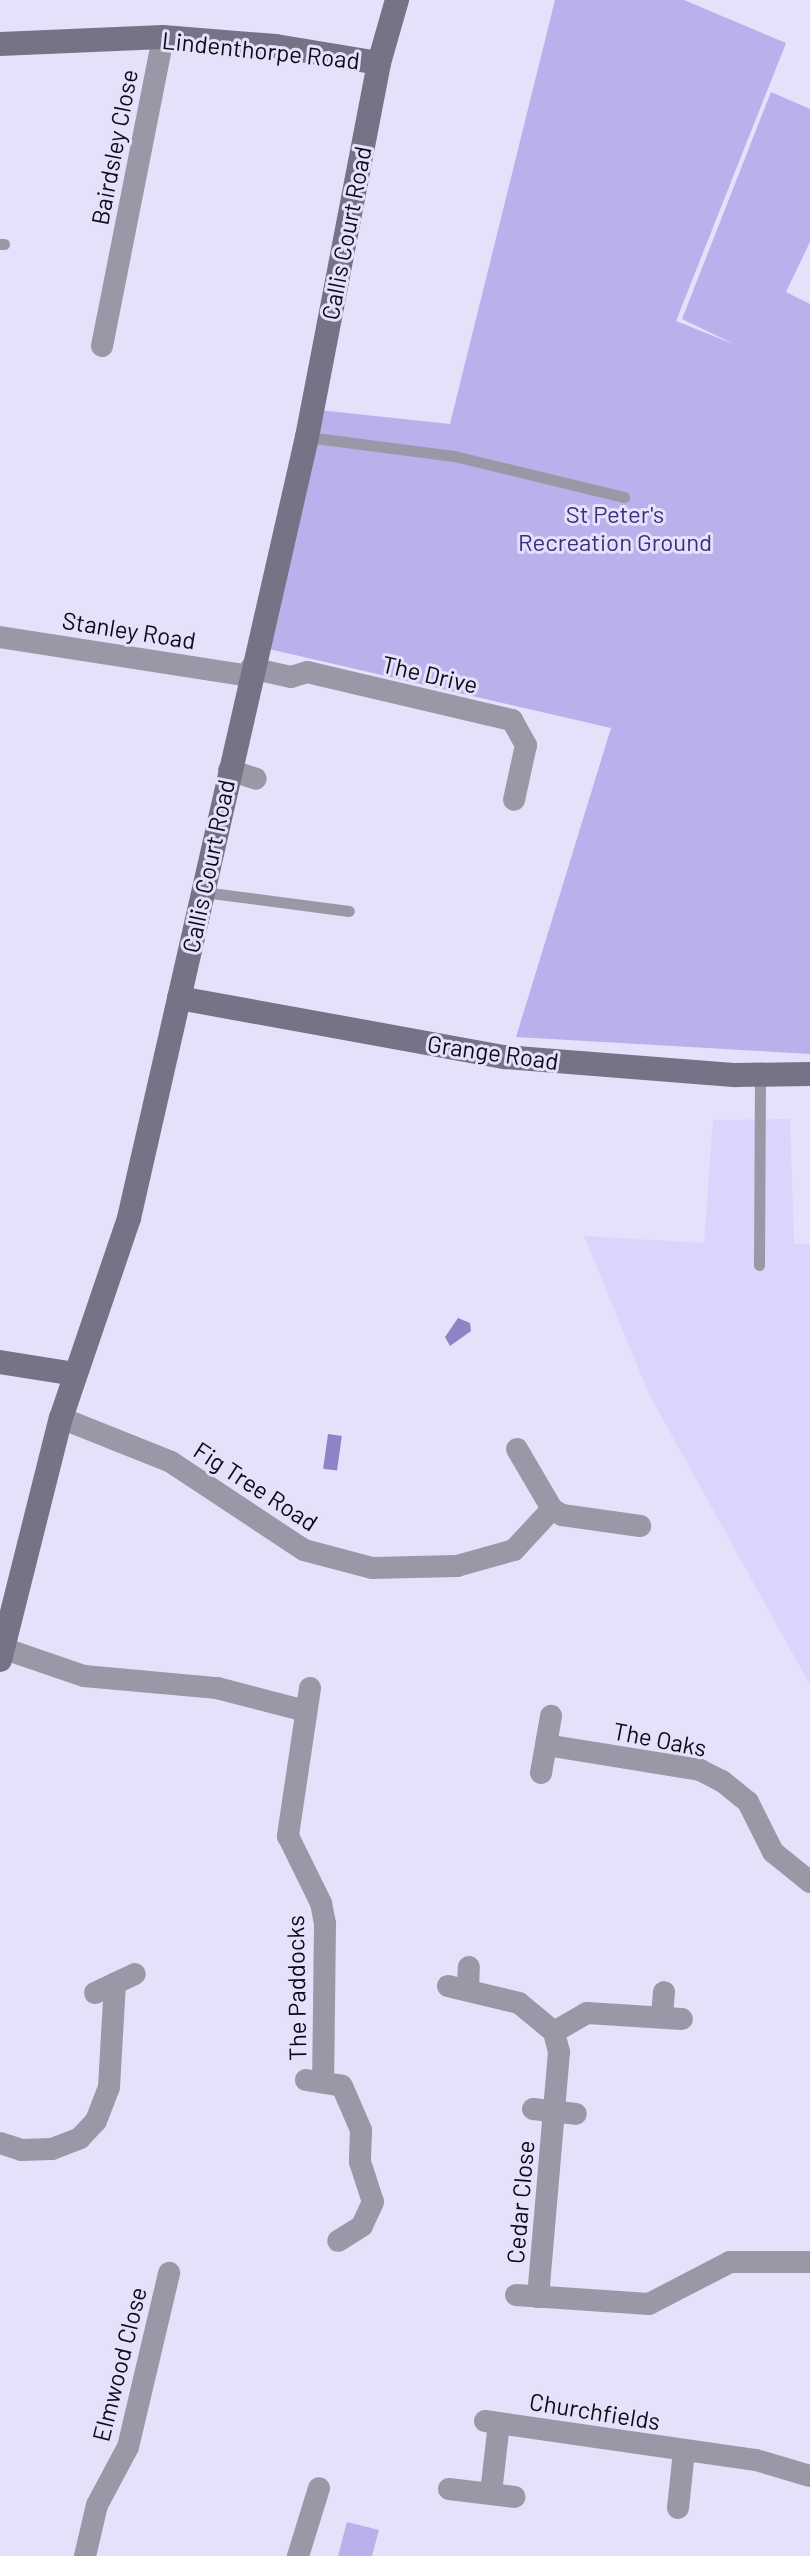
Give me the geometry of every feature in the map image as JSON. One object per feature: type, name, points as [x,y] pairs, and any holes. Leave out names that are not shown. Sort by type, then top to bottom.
[{"type":"street","name":"Callis Court Road","points":[[3,1654],[61,1418],[129,1218],[250,672],[307,437],[379,63],[397,0]]},
{"type":"street","name":"Lindenthorpe Road","points":[[0,44],[163,37],[276,46],[379,63]]},
{"type":"street","name":"Bairdsley Close","points":[[102,346],[125,270],[163,37]]},
{"type":"street","name":"Stanley Road","points":[[0,637],[250,672]]},
{"type":"street","name":"The Drive","points":[[250,672],[291,677],[307,672],[512,720],[526,745],[514,800]]},
{"type":"street","points":[[229,770],[256,779]]},
{"type":"street","name":"Grange Road","points":[[179,998],[505,1057],[760,1075],[810,1074]]},
{"type":"street","points":[[0,1362],[75,1374]]},
{"type":"street","name":"Fig Tree Road","points":[[61,1418],[171,1462],[304,1550],[372,1568],[457,1566],[514,1550],[552,1509]]},
{"type":"street","points":[[515,1450],[552,1509],[571,1517],[628,1518]]},
{"type":"street","points":[[3,1654],[84,1676],[217,1688],[305,1711]]},
{"type":"street","name":"The Paddocks","points":[[310,1688],[288,1836],[321,1903],[325,1924],[324,2083],[361,2130],[360,2162],[373,2202],[362,2226],[338,2241]]},
{"type":"street","points":[[541,1773],[551,1716]]},
{"type":"street","name":"The Oaks","points":[[546,1745],[700,1770],[722,1781],[748,1802],[773,1852],[810,1882]]},
{"type":"street","points":[[469,1967],[458,1988],[519,2003],[554,2032],[587,2013],[672,2017],[664,1992]]},
{"type":"street","points":[[0,2143],[21,2150],[52,2149],[80,2138],[96,2121],[109,2087],[115,1983]]},
{"type":"street","name":"Cedar Close","points":[[554,2032],[559,2052],[554,2111],[527,2296],[649,2304],[730,2262],[810,2262]]},
{"type":"street","name":"Elmwood Close","points":[[85,2556],[97,2505],[128,2447],[169,2273]]},
{"type":"street","name":"Churchfields","points":[[491,2493],[492,2422],[756,2460],[810,2476]]},
{"type":"street","name":"Churchfields","points":[[678,2508],[684,2451]]},
{"type":"street","points":[[298,2556],[319,2488]]},
{"type":"street","points":[[449,2489],[515,2497]]},
{"type":"lane","points":[[307,437],[454,456],[624,497]]},
{"type":"lane","points":[[203,892],[349,911]]},
{"type":"lane","points":[[759,1265],[760,1075]]},
{"type":"shaded area","points":[[790,1119],[794,1244],[810,1244],[810,1685],[649,1394],[584,1236],[704,1243],[713,1120]]},
{"type":"shaded area","points":[[458,1318],[470,1323],[471,1331],[450,1346],[445,1337]]},
{"type":"shaded area","points":[[328,1434],[342,1436],[337,1471],[323,1469]]},
{"type":"green space","name":"St Peter's Recreation Ground","points":[[555,0],[684,0],[786,43],[676,321],[736,345],[682,319],[771,92],[810,109],[810,242],[786,292],[810,304],[810,1054],[516,1037],[611,728],[269,649],[319,410],[450,424]]},
{"type":"green space","points":[[347,2522],[379,2530],[372,2556],[338,2556]]}]
